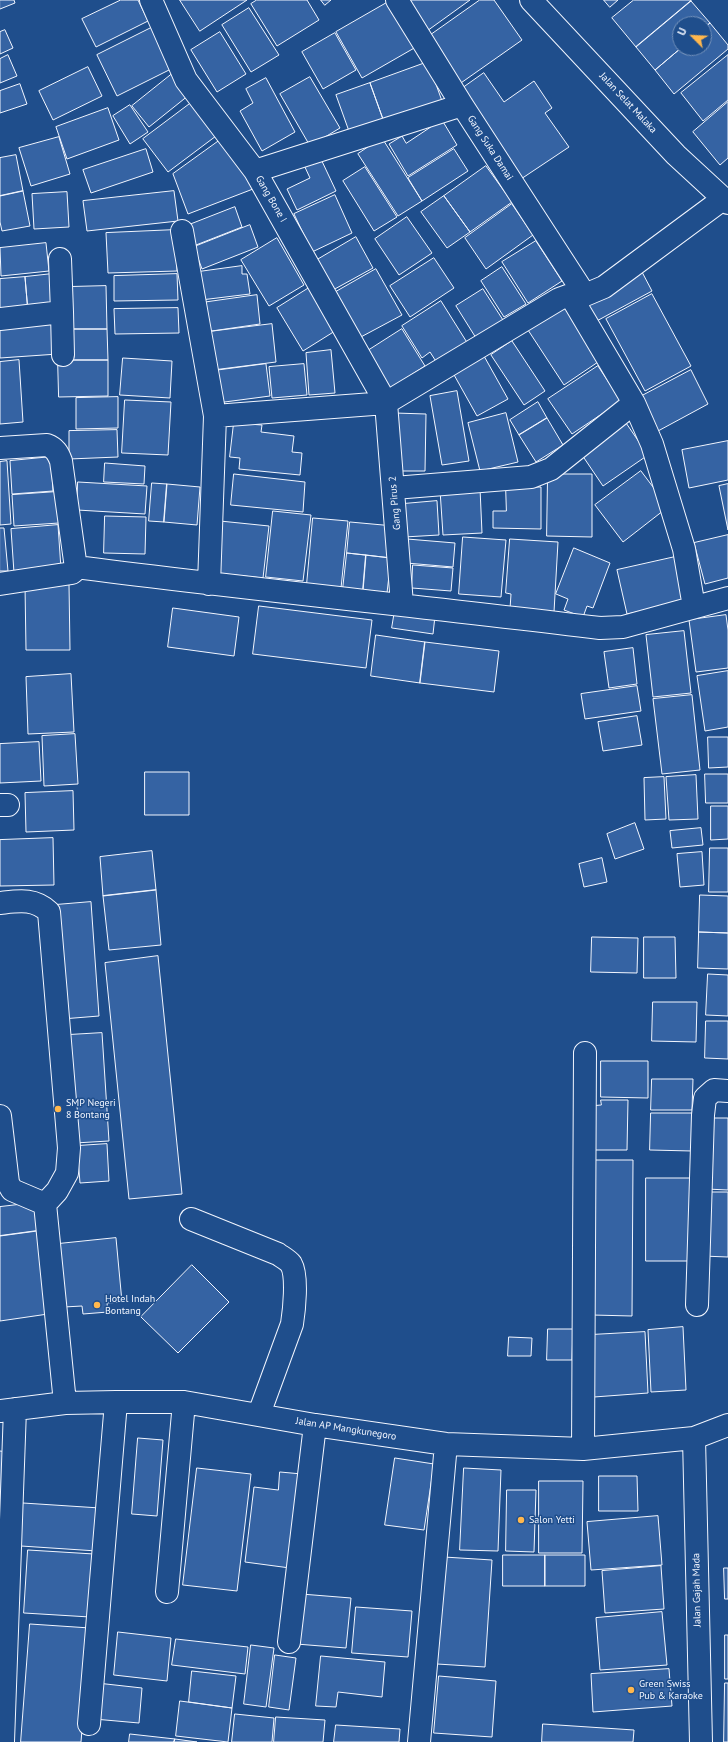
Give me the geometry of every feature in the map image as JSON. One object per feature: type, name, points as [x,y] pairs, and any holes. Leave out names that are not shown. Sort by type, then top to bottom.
[{"type":"street","name":"Gang Bone I","points":[[151,0],[186,80],[255,171],[386,402]]},
{"type":"street","name":"Gang Suka Damai","points":[[397,0],[578,295],[634,403],[652,444],[668,493],[684,549],[694,607]]},
{"type":"street","name":"Jalan Selat Malaka","points":[[531,0],[676,155],[726,201]]},
{"type":"street","points":[[255,171],[462,106]]},
{"type":"street","points":[[215,416],[386,402],[559,299],[604,287],[726,201]]},
{"type":"street","points":[[182,231],[215,416],[209,584]]},
{"type":"street","points":[[60,259],[63,354]]},
{"type":"street","points":[[0,319],[62,312]]},
{"type":"street","name":"Gang Pirus 2","points":[[386,402],[402,604]]},
{"type":"street","points":[[394,488],[531,477],[541,474],[551,469],[634,403]]},
{"type":"street","points":[[0,448],[46,445],[53,448],[58,454],[61,461],[75,561],[79,567]]},
{"type":"street","points":[[0,584],[72,573],[79,567],[209,584],[402,604],[600,628],[623,627],[728,598]]},
{"type":"street","points":[[0,904],[21,901],[40,904],[48,912],[70,1148],[67,1173],[57,1191],[45,1204],[66,1403]]},
{"type":"street","points":[[583,1449],[585,1053]]},
{"type":"street","points":[[697,1305],[703,1115],[705,1098],[714,1090],[728,1091]]},
{"type":"street","points":[[0,1116],[8,1183],[12,1190],[45,1204]]},
{"type":"street","points":[[191,1219],[278,1254],[290,1263],[294,1272],[294,1311],[292,1324],[259,1414]]},
{"type":"street","points":[[89,1724],[116,1402]]},
{"type":"street","points":[[167,1592],[184,1402]]},
{"type":"street","name":"Jalan AP Mangkunegoro","points":[[8,1410],[66,1403],[184,1402],[316,1425],[446,1444],[583,1449],[694,1438],[728,1425]]},
{"type":"street","points":[[2,1742],[8,1410]]},
{"type":"street","points":[[289,1642],[316,1425]]},
{"type":"street","name":"Jalan Gajah Mada","points":[[694,1438],[701,1742]]},
{"type":"street","points":[[419,1742],[446,1444]]},
{"type":"building","points":[[0,0],[14,0],[15,3],[0,9]]},
{"type":"building","points":[[121,0],[138,0],[148,21],[96,47],[82,19]]},
{"type":"building","points":[[180,0],[247,0],[200,31]]},
{"type":"building","points":[[257,0],[307,0],[319,20],[277,46],[251,4]]},
{"type":"building","points":[[321,0],[331,0],[325,5]]},
{"type":"building","points":[[405,0],[470,0],[427,31]]},
{"type":"building","points":[[480,0],[494,0],[522,40],[458,85],[425,39]]},
{"type":"building","points":[[604,0],[618,0],[610,7]]},
{"type":"building","points":[[634,0],[691,0],[636,47],[612,18]]},
{"type":"building","points":[[390,1],[416,47],[362,78],[336,32]]},
{"type":"building","points":[[691,1],[704,16],[673,16]]},
{"type":"building","points":[[249,8],[279,55],[251,72],[222,25]]},
{"type":"building","points":[[672,17],[672,56],[655,70],[636,47]]},
{"type":"building","points":[[712,25],[728,45],[728,49],[674,94],[655,70],[672,56],[712,56]]},
{"type":"building","points":[[153,27],[173,68],[117,96],[97,55]]},
{"type":"building","points":[[5,30],[13,48],[0,54],[0,32]]},
{"type":"building","points":[[220,32],[246,74],[217,92],[191,50]]},
{"type":"building","points":[[335,33],[356,70],[323,89],[302,52]]},
{"type":"building","points":[[8,55],[17,76],[0,83],[0,59]]},
{"type":"building","points":[[728,55],[728,100],[703,121],[681,93]]},
{"type":"building","points":[[428,62],[442,101],[384,122],[370,83]]},
{"type":"building","points":[[88,67],[102,96],[53,120],[39,91]]},
{"type":"building","points":[[484,73],[504,102],[534,81],[552,108],[545,113],[569,147],[521,179],[460,90]]},
{"type":"building","points":[[172,74],[189,95],[149,127],[132,106]]},
{"type":"building","points":[[310,77],[340,128],[310,146],[280,94]]},
{"type":"building","points":[[266,78],[295,132],[262,151],[240,111],[253,103],[246,89]]},
{"type":"building","points":[[370,83],[384,122],[350,134],[336,95]]},
{"type":"building","points":[[20,84],[27,104],[0,113],[0,91]]},
{"type":"building","points":[[728,102],[728,158],[720,165],[693,132]]},
{"type":"building","points":[[191,103],[216,136],[168,172],[143,139]]},
{"type":"building","points":[[130,105],[148,132],[130,144],[113,116]]},
{"type":"building","points":[[108,108],[119,140],[67,159],[56,127]]},
{"type":"building","points":[[442,120],[457,145],[408,176],[389,144],[402,136],[406,143]]},
{"type":"building","points":[[59,137],[70,174],[31,186],[19,148]]},
{"type":"building","points":[[223,138],[253,189],[188,214],[173,174]]},
{"type":"building","points":[[382,138],[422,201],[398,216],[358,154]]},
{"type":"building","points":[[146,149],[153,172],[91,193],[83,170]]},
{"type":"building","points":[[454,149],[468,171],[422,201],[408,178]]},
{"type":"building","points":[[16,155],[23,191],[0,196],[0,158]]},
{"type":"building","points":[[320,157],[336,191],[297,210],[287,189],[310,178],[304,165]]},
{"type":"building","points":[[486,166],[512,202],[470,232],[444,196]]},
{"type":"building","points":[[365,167],[397,217],[374,231],[343,181]]},
{"type":"building","points":[[23,191],[30,226],[2,231],[0,222],[0,196]]},
{"type":"building","points":[[174,191],[178,221],[87,231],[83,201]]},
{"type":"building","points":[[67,192],[69,227],[34,229],[32,194]]},
{"type":"building","points":[[335,195],[352,233],[312,252],[294,214]]},
{"type":"building","points":[[444,196],[470,232],[447,248],[421,212]]},
{"type":"building","points":[[512,204],[533,235],[486,269],[465,238]]},
{"type":"building","points":[[235,207],[242,227],[196,245],[189,225]]},
{"type":"building","points":[[407,217],[432,253],[399,275],[375,239]]},
{"type":"building","points":[[250,225],[258,247],[202,269],[194,247]]},
{"type":"building","points":[[175,230],[177,271],[108,273],[106,233]]},
{"type":"building","points":[[356,237],[373,268],[333,290],[317,260]]},
{"type":"building","points":[[277,238],[304,285],[269,306],[241,260]]},
{"type":"building","points":[[536,241],[562,281],[528,303],[502,262]]},
{"type":"building","points":[[46,243],[49,271],[1,276],[0,248]]},
{"type":"building","points":[[434,258],[454,288],[410,317],[390,286]]},
{"type":"building","points":[[242,266],[242,274],[247,274],[250,294],[201,300],[198,272]]},
{"type":"building","points":[[502,267],[526,304],[504,317],[481,281]]},
{"type":"building","points":[[376,269],[402,315],[359,338],[334,293]]},
{"type":"building","points":[[642,272],[652,291],[593,323],[584,305]]},
{"type":"building","points":[[52,274],[55,310],[28,312],[25,277]]},
{"type":"building","points":[[177,274],[178,300],[114,301],[114,276]]},
{"type":"building","points":[[25,277],[28,312],[0,315],[0,279]]},
{"type":"building","points":[[106,286],[107,329],[69,329],[68,287]]},
{"type":"building","points":[[309,288],[335,331],[303,351],[277,308]]},
{"type":"building","points":[[483,289],[503,320],[476,338],[456,306]]},
{"type":"building","points":[[652,294],[691,366],[645,391],[606,319]]},
{"type":"building","points":[[257,295],[260,324],[205,332],[201,303]]},
{"type":"building","points":[[441,301],[468,344],[437,363],[430,352],[422,358],[402,326]]},
{"type":"building","points":[[565,305],[601,360],[564,385],[528,330]]},
{"type":"building","points":[[178,308],[179,333],[115,334],[114,309]]},
{"type":"building","points":[[55,318],[58,354],[0,358],[0,322]]},
{"type":"building","points":[[272,324],[276,362],[213,370],[208,332]]},
{"type":"building","points":[[69,329],[107,329],[108,360],[69,360]]},
{"type":"building","points":[[402,329],[425,366],[389,389],[366,352]]},
{"type":"building","points":[[512,341],[545,391],[524,405],[491,355]]},
{"type":"building","points":[[331,350],[335,393],[309,395],[306,353]]},
{"type":"building","points":[[484,356],[508,399],[477,416],[453,373]]},
{"type":"building","points":[[123,358],[172,361],[170,398],[120,395]]},
{"type":"building","points":[[19,360],[23,422],[0,424],[0,362]]},
{"type":"building","points":[[58,360],[108,360],[108,396],[59,397]]},
{"type":"building","points":[[266,364],[270,396],[217,403],[213,371]]},
{"type":"building","points":[[304,364],[307,395],[272,398],[269,367]]},
{"type":"building","points":[[598,366],[621,401],[572,434],[548,399]]},
{"type":"building","points":[[691,370],[708,404],[658,431],[640,397]]},
{"type":"building","points":[[457,391],[469,461],[442,465],[430,396]]},
{"type":"building","points":[[118,397],[118,428],[76,429],[76,398]]},
{"type":"building","points":[[125,400],[171,402],[168,455],[122,453]]},
{"type":"building","points":[[538,402],[547,418],[519,435],[510,420]]},
{"type":"building","points":[[395,413],[426,414],[425,471],[395,471]]},
{"type":"building","points":[[506,413],[518,462],[480,471],[468,423]]},
{"type":"building","points":[[547,418],[563,445],[536,462],[519,435]]},
{"type":"building","points":[[624,420],[648,455],[603,486],[580,452]]},
{"type":"building","points":[[234,423],[262,425],[261,432],[294,436],[292,452],[302,453],[300,475],[239,469],[240,458],[230,457]]},
{"type":"building","points":[[117,430],[118,457],[69,459],[69,431]]},
{"type":"building","points":[[728,441],[728,480],[689,488],[682,450]]},
{"type":"building","points":[[51,457],[53,491],[12,494],[10,461]]},
{"type":"building","points":[[7,461],[11,524],[0,525],[0,462]]},
{"type":"building","points":[[105,463],[145,466],[144,484],[104,482]]},
{"type":"building","points":[[641,471],[668,507],[623,542],[595,505]]},
{"type":"building","points":[[234,474],[305,482],[303,512],[231,505]]},
{"type":"building","points":[[548,474],[592,474],[592,537],[547,536]]},
{"type":"building","points":[[78,482],[147,486],[145,514],[77,510]]},
{"type":"building","points":[[152,483],[167,484],[164,522],[149,521]]},
{"type":"building","points":[[167,484],[200,487],[197,525],[164,522]]},
{"type":"building","points":[[728,484],[728,530],[719,486]]},
{"type":"building","points":[[506,487],[541,487],[541,529],[493,528],[493,511],[506,511]]},
{"type":"building","points":[[480,488],[482,533],[443,535],[440,490]]},
{"type":"building","points":[[56,492],[59,523],[14,526],[12,495]]},
{"type":"building","points":[[437,501],[439,535],[404,537],[403,504]]},
{"type":"building","points":[[273,511],[311,515],[303,581],[266,577]]},
{"type":"building","points":[[105,516],[146,517],[145,554],[104,553]]},
{"type":"building","points":[[313,518],[348,521],[341,588],[307,584]]},
{"type":"building","points":[[220,521],[269,526],[263,578],[215,573]]},
{"type":"building","points":[[350,522],[394,526],[391,558],[347,553]]},
{"type":"building","points":[[58,525],[61,569],[14,573],[11,529]]},
{"type":"building","points":[[0,528],[4,528],[8,571],[0,571]]},
{"type":"building","points":[[728,535],[728,578],[705,584],[694,543]]},
{"type":"building","points":[[463,537],[506,540],[501,597],[459,594]]},
{"type":"building","points":[[407,539],[455,543],[453,567],[406,563]]},
{"type":"building","points":[[510,539],[558,542],[554,612],[510,609],[511,594],[506,593]]},
{"type":"building","points":[[574,548],[610,563],[593,608],[587,606],[583,617],[564,610],[568,599],[556,594]]},
{"type":"building","points":[[347,553],[366,555],[363,591],[343,589]]},
{"type":"building","points":[[366,555],[391,558],[387,593],[363,591]]},
{"type":"building","points":[[675,557],[684,602],[627,614],[617,570]]},
{"type":"building","points":[[413,565],[453,568],[451,591],[412,588]]},
{"type":"building","points":[[69,584],[70,650],[26,650],[25,585]]},
{"type":"building","points":[[259,606],[372,620],[366,668],[253,654]]},
{"type":"building","points":[[173,608],[239,617],[234,656],[168,647]]},
{"type":"building","points":[[395,610],[435,616],[433,634],[392,628]]},
{"type":"building","points":[[726,615],[728,630],[728,668],[696,672],[689,620]]},
{"type":"building","points":[[684,631],[691,693],[653,697],[646,635]]},
{"type":"building","points":[[376,635],[425,642],[420,683],[371,676]]},
{"type":"building","points":[[425,642],[499,651],[494,692],[420,683]]},
{"type":"building","points":[[633,648],[637,684],[609,688],[604,652]]},
{"type":"building","points":[[728,671],[728,727],[705,731],[697,676]]},
{"type":"building","points":[[71,674],[74,732],[28,734],[26,677]]},
{"type":"building","points":[[637,686],[641,711],[585,719],[581,694]]},
{"type":"building","points":[[692,695],[700,770],[662,774],[653,699]]},
{"type":"building","points":[[637,716],[642,745],[603,751],[598,722]]},
{"type":"building","points":[[75,734],[78,784],[44,786],[42,736]]},
{"type":"building","points":[[708,737],[728,737],[728,767],[709,768]]},
{"type":"building","points":[[39,742],[41,781],[0,783],[0,744]]},
{"type":"building","points":[[145,772],[189,772],[189,815],[145,815]]},
{"type":"building","points":[[705,774],[728,774],[728,803],[706,803]]},
{"type":"building","points":[[696,775],[698,819],[669,820],[666,777]]},
{"type":"building","points":[[664,777],[666,819],[645,820],[644,778]]},
{"type":"building","points":[[73,791],[74,830],[26,832],[25,793]]},
{"type":"building","points":[[711,806],[728,806],[728,839],[711,840]]},
{"type":"building","points":[[635,823],[644,849],[615,859],[607,834]]},
{"type":"building","points":[[701,828],[703,845],[672,848],[670,831]]},
{"type":"building","points":[[53,838],[54,885],[0,886],[0,840]]},
{"type":"building","points":[[710,848],[728,848],[728,892],[709,892]]},
{"type":"building","points":[[152,851],[156,890],[103,896],[100,857]]},
{"type":"building","points":[[702,852],[704,885],[680,887],[677,854]]},
{"type":"building","points":[[602,858],[607,882],[584,887],[579,864]]},
{"type":"building","points":[[156,890],[161,945],[109,950],[103,896]]},
{"type":"building","points":[[700,895],[728,896],[728,933],[699,932]]},
{"type":"building","points":[[91,902],[99,1016],[62,1019],[55,905]]},
{"type":"building","points":[[699,932],[728,933],[728,969],[698,968]]},
{"type":"building","points":[[592,937],[638,938],[637,973],[591,972]]},
{"type":"building","points":[[644,937],[675,937],[676,978],[644,978]]},
{"type":"building","points":[[158,956],[182,1194],[129,1199],[105,963]]},
{"type":"building","points":[[708,974],[728,975],[728,1016],[706,1015]]},
{"type":"building","points":[[653,1002],[697,1002],[696,1042],[652,1041]]},
{"type":"building","points":[[706,1021],[728,1021],[728,1059],[705,1058]]},
{"type":"building","points":[[102,1033],[109,1141],[75,1143],[68,1035]]},
{"type":"building","points":[[601,1061],[648,1061],[648,1098],[601,1097]]},
{"type":"building","points":[[652,1079],[693,1079],[692,1110],[651,1110]]},
{"type":"building","points":[[601,1100],[628,1100],[627,1150],[589,1150],[590,1106],[601,1105]]},
{"type":"building","points":[[651,1113],[692,1113],[692,1151],[650,1150]]},
{"type":"building","points":[[709,1118],[728,1118],[728,1190],[706,1189]]},
{"type":"building","points":[[107,1144],[109,1181],[80,1183],[77,1146]]},
{"type":"building","points":[[593,1160],[633,1160],[632,1316],[592,1315]]},
{"type":"building","points":[[646,1178],[694,1178],[693,1261],[646,1261]]},
{"type":"building","points":[[705,1192],[728,1192],[728,1257],[702,1256]]},
{"type":"building","points":[[34,1203],[37,1231],[0,1236],[0,1207]]},
{"type":"building","points":[[37,1231],[48,1314],[0,1321],[0,1236]]},
{"type":"building","points":[[116,1238],[122,1302],[107,1303],[108,1312],[83,1314],[82,1306],[64,1307],[58,1244]]},
{"type":"building","points":[[192,1265],[229,1302],[178,1353],[141,1317]]},
{"type":"building","points":[[683,1327],[686,1390],[651,1392],[648,1330]]},
{"type":"building","points":[[548,1329],[573,1329],[572,1360],[547,1360]]},
{"type":"building","points":[[645,1332],[648,1393],[594,1397],[590,1335]]},
{"type":"building","points":[[509,1337],[532,1338],[531,1356],[508,1356]]},
{"type":"building","points":[[138,1438],[163,1440],[157,1516],[132,1514]]},
{"type":"building","points":[[0,1451],[6,1452],[4,1515],[0,1515]]},
{"type":"building","points":[[395,1458],[434,1464],[424,1530],[385,1525]]},
{"type":"building","points":[[197,1468],[251,1474],[237,1591],[183,1585]]},
{"type":"building","points":[[464,1468],[501,1470],[498,1551],[460,1550]]},
{"type":"building","points":[[280,1472],[302,1474],[290,1568],[245,1562],[254,1487],[278,1490]]},
{"type":"building","points":[[599,1476],[637,1476],[638,1511],[599,1511]]},
{"type":"building","points":[[539,1481],[583,1481],[582,1553],[539,1553]]},
{"type":"building","name":"Salon Yetti","points":[[507,1490],[536,1490],[534,1552],[506,1551]]},
{"type":"building","points":[[23,1503],[100,1508],[97,1551],[21,1546]]},
{"type":"building","points":[[658,1516],[662,1565],[591,1570],[587,1522]]},
{"type":"building","points":[[28,1550],[94,1554],[90,1617],[24,1613]]},
{"type":"building","points":[[503,1555],[545,1555],[545,1586],[503,1586]]},
{"type":"building","points":[[545,1555],[585,1555],[585,1586],[545,1586]]},
{"type":"building","points":[[444,1557],[492,1560],[485,1667],[437,1664]]},
{"type":"building","points":[[661,1566],[664,1609],[605,1613],[602,1571]]},
{"type":"building","points":[[724,1568],[728,1568],[728,1599],[725,1599]]},
{"type":"building","points":[[301,1594],[351,1598],[346,1648],[296,1644]]},
{"type":"building","points":[[356,1607],[412,1611],[408,1657],[352,1653]]},
{"type":"building","points":[[662,1612],[667,1665],[600,1670],[596,1618]]},
{"type":"building","points":[[30,1624],[90,1628],[81,1742],[21,1742]]},
{"type":"building","points":[[118,1632],[171,1638],[167,1681],[114,1675]]},
{"type":"building","points":[[725,1635],[728,1635],[728,1679],[725,1679]]},
{"type":"building","points":[[176,1639],[248,1647],[245,1674],[172,1665]]},
{"type":"building","points":[[251,1645],[274,1648],[266,1707],[244,1704]]},
{"type":"building","points":[[275,1655],[296,1658],[289,1710],[269,1707]]},
{"type":"building","points":[[321,1656],[385,1662],[382,1697],[338,1692],[336,1707],[316,1706]]},
{"type":"building","name":"Green Swiss Pub & Karaoke","points":[[669,1669],[672,1706],[593,1712],[591,1674]]},
{"type":"building","points":[[192,1671],[236,1676],[232,1708],[189,1702]]},
{"type":"building","points":[[439,1676],[496,1681],[492,1737],[434,1733]]},
{"type":"building","points":[[97,1683],[142,1688],[139,1723],[94,1719]]},
{"type":"building","points":[[725,1683],[728,1683],[728,1742],[724,1742]]},
{"type":"building","points":[[180,1701],[232,1708],[228,1742],[176,1736]]},
{"type":"building","points":[[235,1714],[274,1718],[272,1742],[232,1742]]},
{"type":"building","points":[[276,1717],[325,1720],[323,1742],[274,1742]]},
{"type":"building","points":[[543,1724],[634,1730],[633,1742],[542,1742]]},
{"type":"building","points":[[336,1725],[400,1729],[399,1742],[334,1742]]},
{"type":"building","points":[[130,1734],[175,1739],[174,1742],[129,1742]]},
{"type":"building","points":[[175,1739],[197,1742],[174,1742]]},
{"type":"place","name":"SMP Negeri 8 Bontang","points":[[58,1109]]},
{"type":"place","name":"Hotel Indah Bontang","points":[[97,1305]]},
{"type":"place","name":"Salon Yetti","points":[[521,1520]]},
{"type":"place","name":"Green Swiss Pub & Karaoke","points":[[631,1690]]}]
